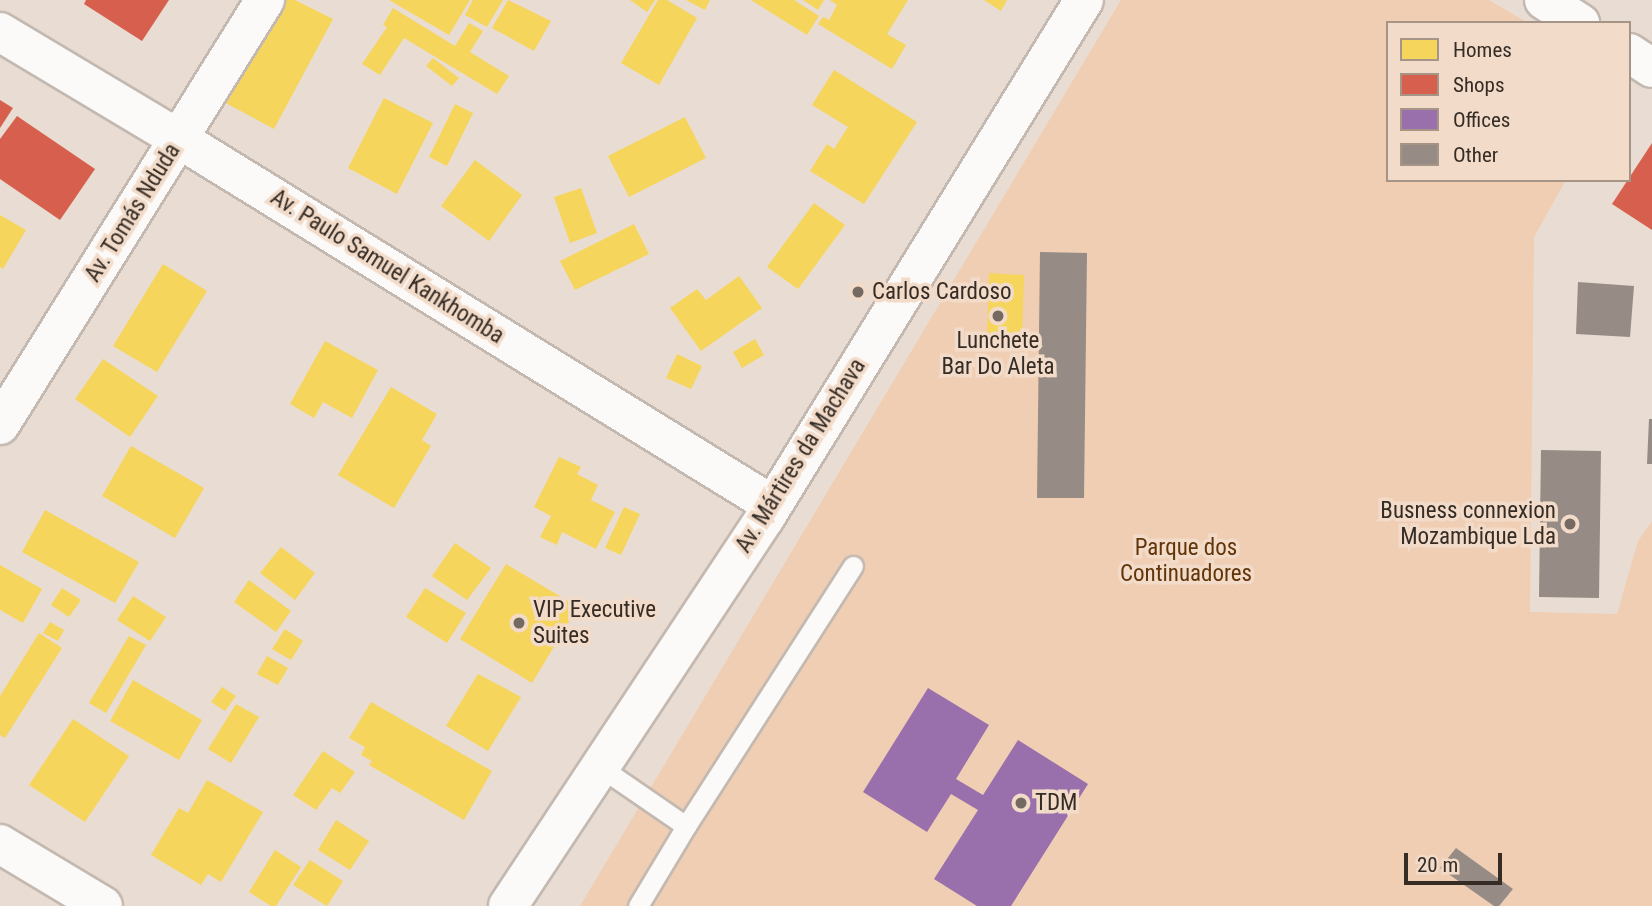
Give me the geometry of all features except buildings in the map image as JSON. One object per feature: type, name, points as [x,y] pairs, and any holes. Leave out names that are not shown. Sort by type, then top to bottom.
[{"type":"street","name":"Av. Tomás Nduda","points":[[0,425],[265,0]]},
{"type":"street","name":"Av. Mártires da Machava","points":[[508,906],[771,504],[1084,0]]},
{"type":"street","points":[[1544,0],[1577,21]]},
{"type":"street","name":"Av. Paulo Samuel Kankhomba","points":[[0,33],[179,139],[771,504]]},
{"type":"street","points":[[1631,54],[1652,68]]},
{"type":"street","points":[[0,844],[103,906]]},
{"type":"lane","points":[[638,906],[686,826],[853,566]]},
{"type":"lane","points":[[600,767],[686,826]]},
{"type":"green space","name":"Parque dos Continuadores","points":[[1121,0],[1489,0],[1525,21],[1386,21],[1386,182],[1565,182],[1534,237],[1530,612],[1617,614],[1638,541],[1652,521],[1652,906],[580,906]]},
{"type":"place","name":"Carlos Cardoso","points":[[858,292]]},
{"type":"place","name":"Lunchete Bar Do Aleta","points":[[998,316]]},
{"type":"place","name":"Busness connexion Mozambique Lda","points":[[1570,524]]},
{"type":"place","name":"VIP Executive Suites","points":[[519,623]]},
{"type":"place","name":"TDM","points":[[1021,803]]}]
